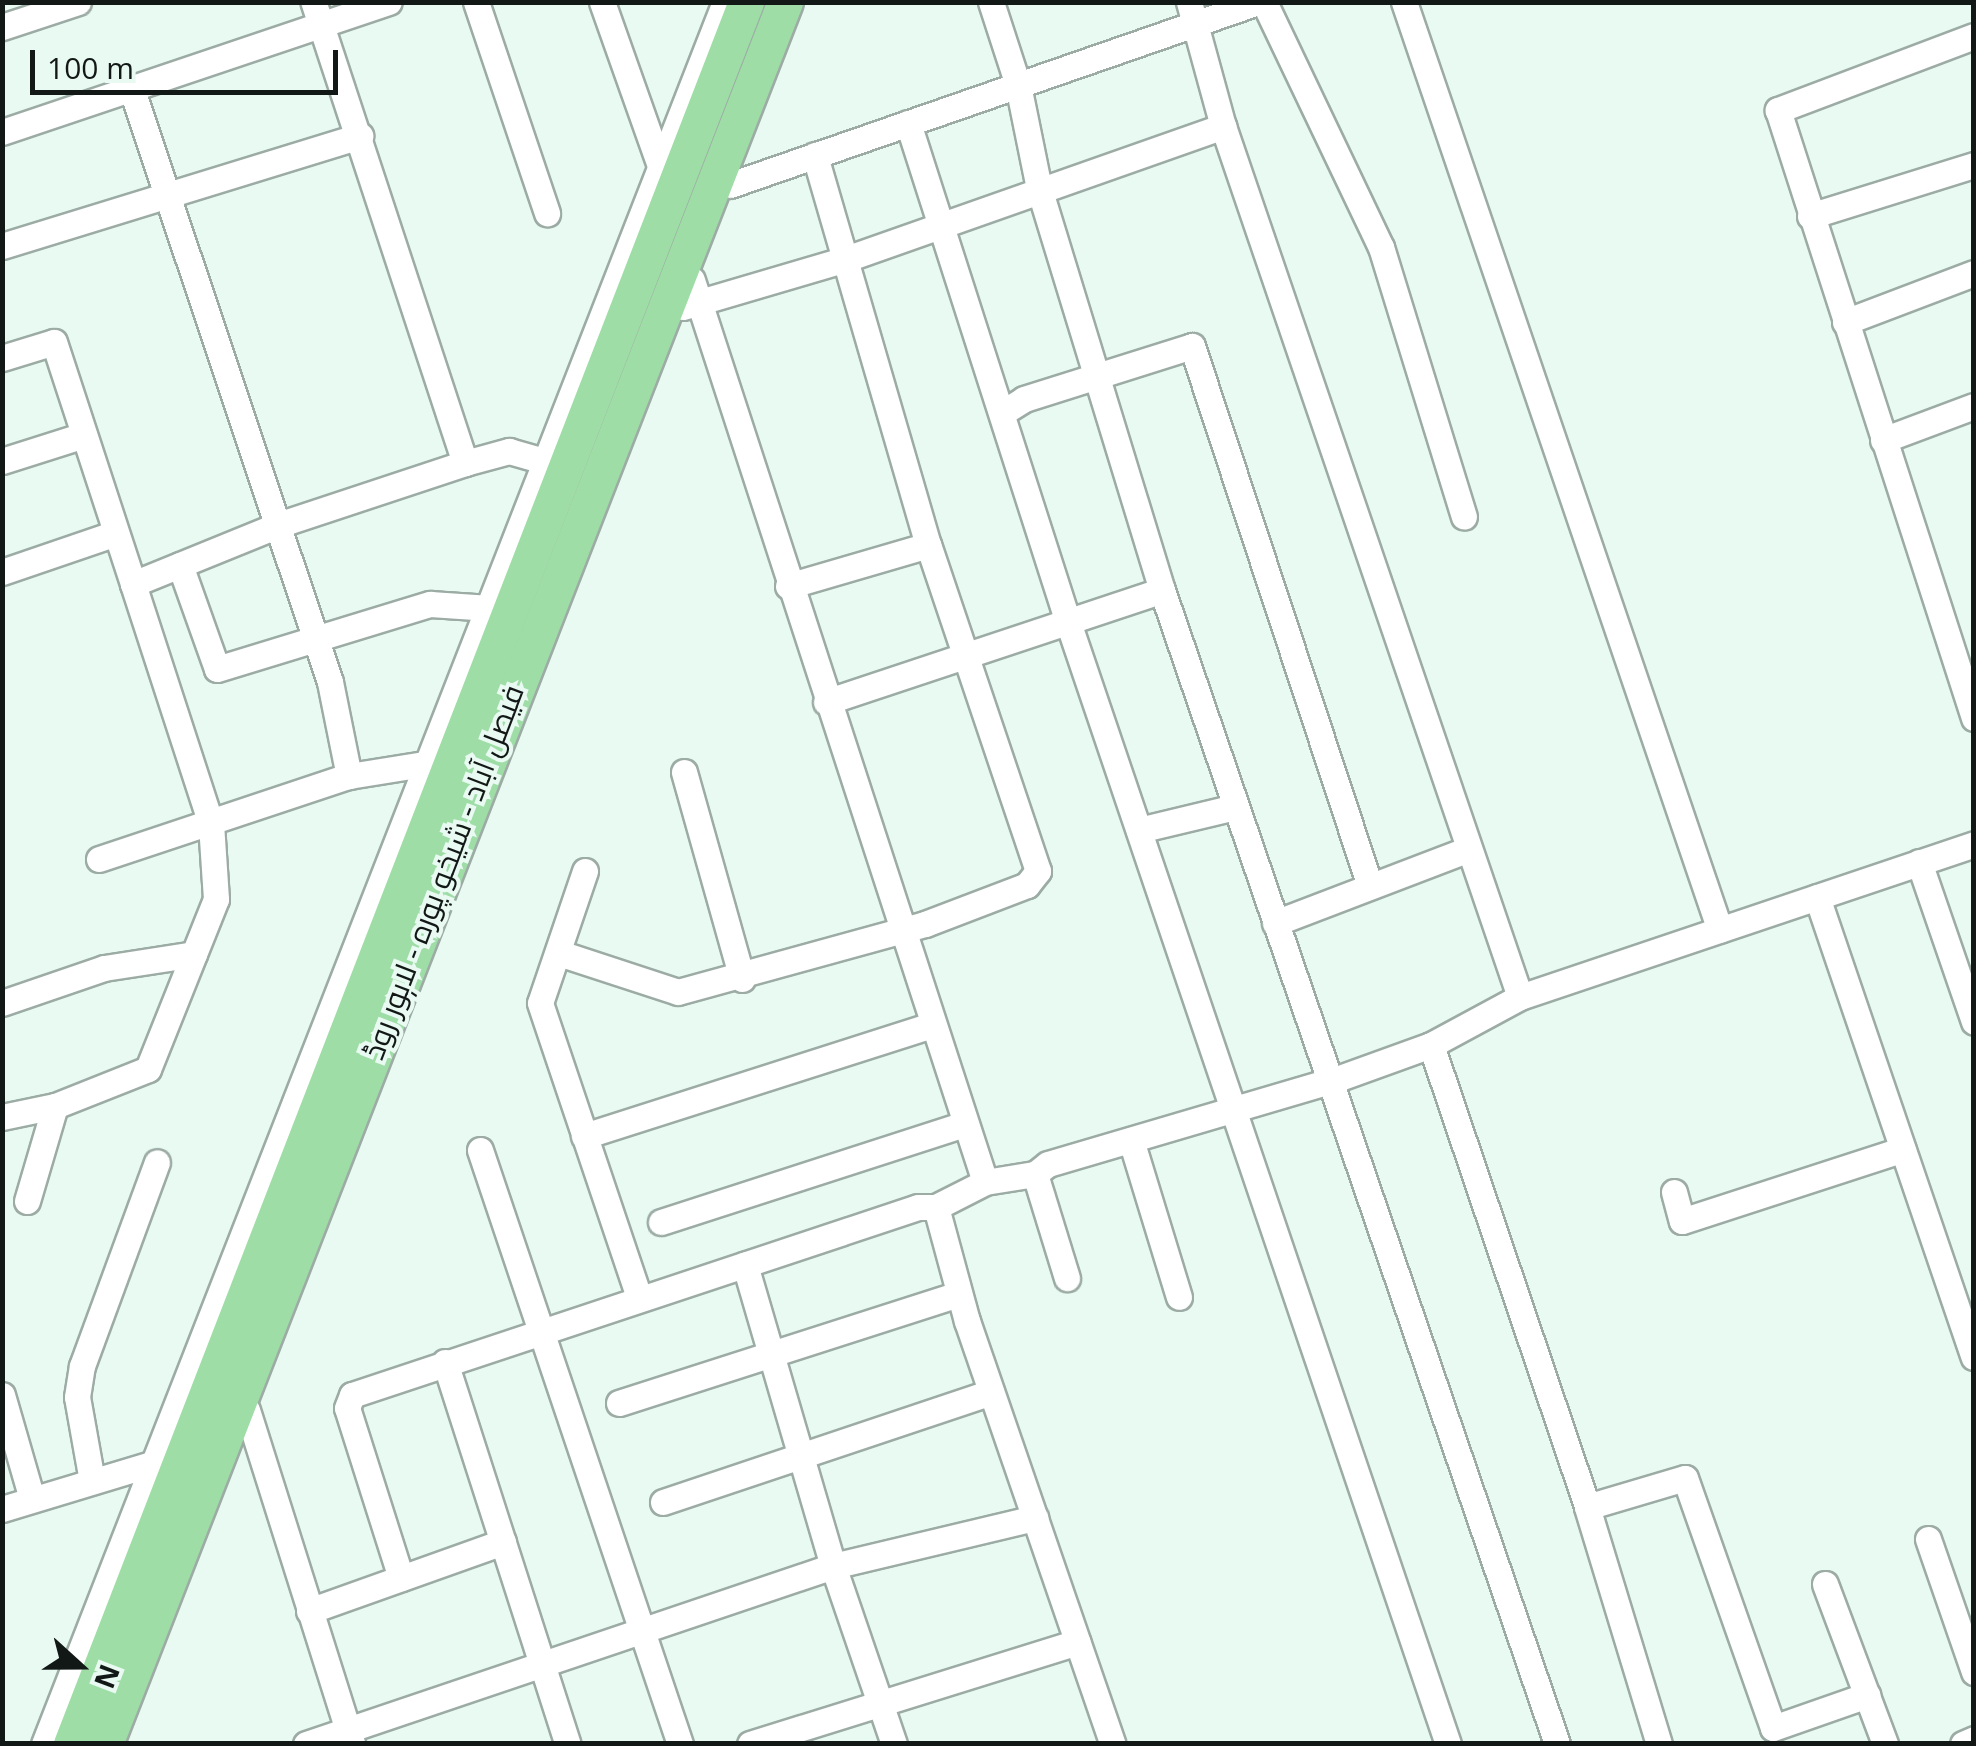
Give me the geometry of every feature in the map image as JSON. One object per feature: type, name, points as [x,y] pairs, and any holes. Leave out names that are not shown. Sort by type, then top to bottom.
[{"type":"highway","name":"فیصل آباد - شیخو پورہ - لاہور روڈ","points":[[71,1744],[746,2]]},
{"type":"highway","name":"فیصل آباد - شیخو پورہ - لاہور روڈ","points":[[106,1744],[785,2]]},
{"type":"street","points":[[2,27],[78,2]]},
{"type":"street","points":[[2,132],[131,87],[317,14],[389,2]]},
{"type":"street","points":[[476,2],[546,213]]},
{"type":"street","points":[[602,2],[660,170]]},
{"type":"street","points":[[44,1744],[158,1462],[725,2]]},
{"type":"street","points":[[118,1744],[691,297],[801,2]]},
{"type":"street","points":[[991,2],[1018,85],[1039,188],[1162,590],[1234,807],[1334,1080],[1557,1744]]},
{"type":"street","points":[[730,185],[1018,85],[1192,13],[1261,2],[1381,247],[1464,516]]},
{"type":"street","points":[[1404,2],[1720,930]]},
{"type":"street","points":[[1192,13],[1223,126],[1466,850],[1520,997]]},
{"type":"street","points":[[317,14],[465,463]]},
{"type":"street","points":[[1974,36],[1778,110],[1974,718]]},
{"type":"street","points":[[131,87],[316,639],[349,776]]},
{"type":"street","points":[[908,123],[1067,619],[1448,1744]]},
{"type":"street","points":[[691,297],[846,259],[1223,126]]},
{"type":"street","points":[[2,246],[360,136]]},
{"type":"street","points":[[559,953],[678,992],[742,979],[1027,885],[1038,871],[928,544],[816,155]]},
{"type":"street","points":[[1810,216],[1974,165]]},
{"type":"street","points":[[1844,322],[1974,273]]},
{"type":"street","points":[[691,297],[985,1182]]},
{"type":"street","points":[[2,358],[54,342],[211,824],[216,899],[148,1069],[55,1106],[2,1117]]},
{"type":"street","points":[[1002,413],[1192,346],[1370,886]]},
{"type":"street","points":[[1883,440],[1974,406]]},
{"type":"street","points":[[2,461],[84,436]]},
{"type":"street","points":[[133,584],[278,525],[465,463],[509,451],[547,462]]},
{"type":"street","points":[[2,572],[116,533]]},
{"type":"street","points":[[788,586],[928,544]]},
{"type":"street","points":[[180,565],[217,669],[430,604],[490,608]]},
{"type":"street","points":[[826,702],[964,651],[1162,590]]},
{"type":"street","points":[[99,859],[349,776],[430,763]]},
{"type":"street","points":[[684,772],[742,979]]},
{"type":"street","points":[[1139,830],[1234,807]]},
{"type":"street","points":[[402,1578],[347,1408],[352,1395],[918,1206],[936,1207],[985,1182],[1034,1174],[1131,1140],[1334,1080],[1431,1045],[1520,997],[1974,844]]},
{"type":"street","points":[[1276,923],[1466,850]]},
{"type":"street","points":[[1920,862],[1974,1022]]},
{"type":"street","points":[[586,870],[540,1003],[638,1298]]},
{"type":"street","points":[[1817,897],[1974,1356]]},
{"type":"street","points":[[2,1003],[104,968],[194,954]]},
{"type":"street","points":[[584,1136],[932,1025]]},
{"type":"street","points":[[1431,1045],[1587,1507],[1659,1744]]},
{"type":"street","points":[[26,1201],[55,1106]]},
{"type":"street","points":[[661,1222],[964,1124]]},
{"type":"street","points":[[1131,1140],[1179,1297]]},
{"type":"street","points":[[480,1150],[638,1632],[680,1744]]},
{"type":"street","points":[[1674,1192],[1682,1221],[1903,1150]]},
{"type":"street","points":[[92,1482],[77,1397],[82,1366],[157,1162]]},
{"type":"street","points":[[1034,1174],[1067,1278]]},
{"type":"street","points":[[936,1207],[959,1294],[1078,1642],[1106,1742]]},
{"type":"street","points":[[745,1265],[832,1566],[894,1744]]},
{"type":"street","points":[[620,1403],[959,1294]]},
{"type":"street","points":[[445,1362],[568,1744]]},
{"type":"street","points":[[662,1502],[992,1392]]},
{"type":"street","points":[[2,1395],[32,1499]]},
{"type":"street","points":[[248,1410],[350,1737]]},
{"type":"street","points":[[2,1508],[158,1462]]},
{"type":"street","points":[[1587,1507],[1685,1478],[1773,1728],[1867,1695]]},
{"type":"street","points":[[306,1744],[350,1737],[832,1566],[1035,1518]]},
{"type":"street","points":[[1928,1539],[1974,1672]]},
{"type":"street","points":[[309,1610],[503,1542]]},
{"type":"street","points":[[1825,1584],[1885,1744]]},
{"type":"street","points":[[750,1744],[1078,1642]]},
{"type":"street","points":[[1963,1744],[1974,1739]]}]
